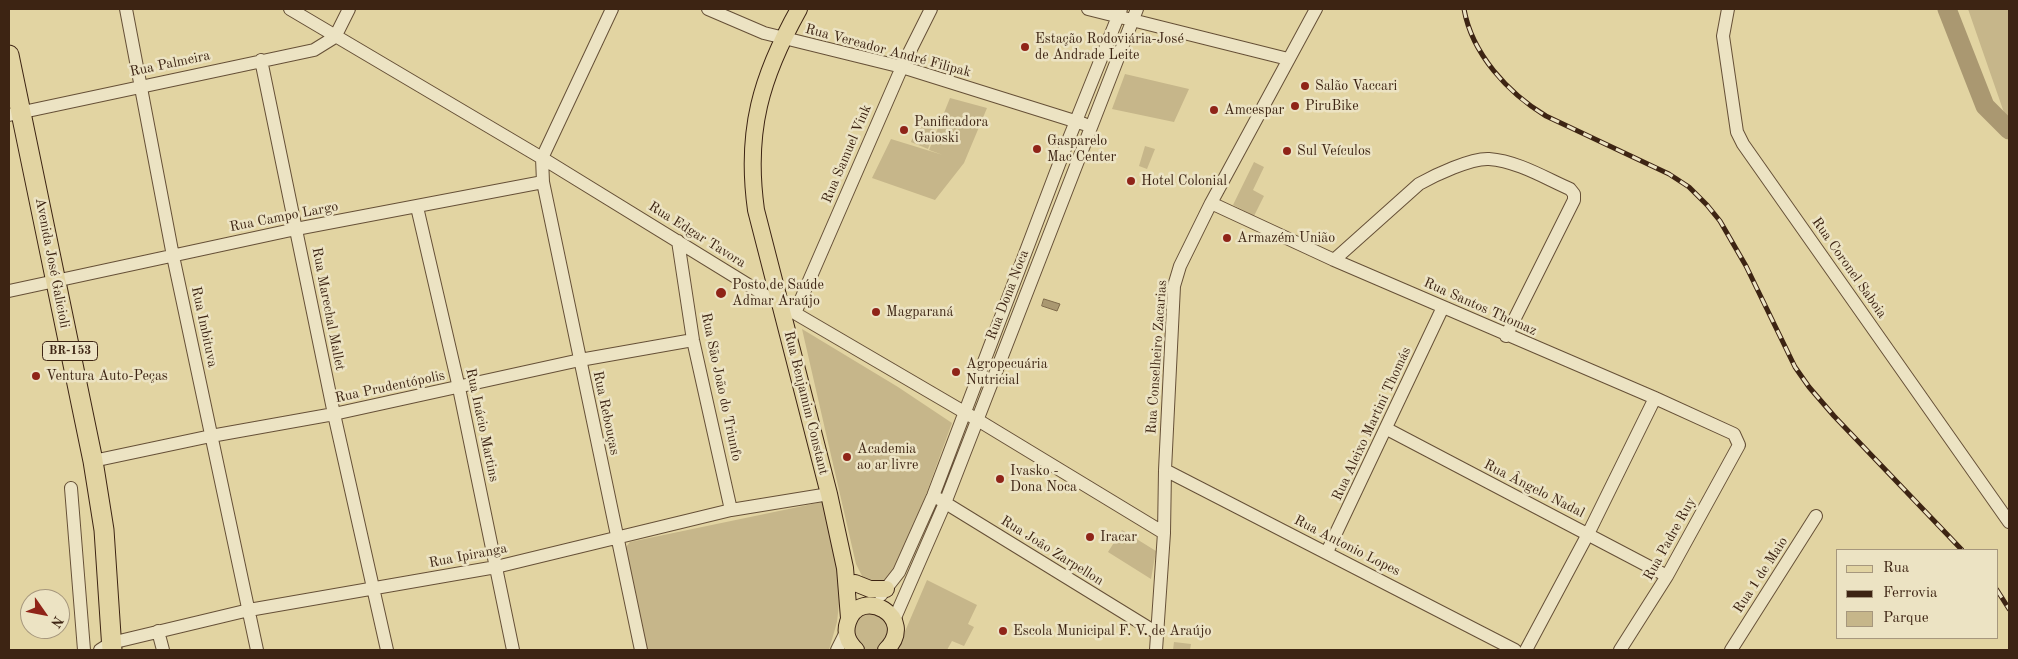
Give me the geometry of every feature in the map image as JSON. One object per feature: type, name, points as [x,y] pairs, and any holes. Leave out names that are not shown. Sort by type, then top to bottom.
[{"type":"highway","name":"Avenida José Galicioli","points":[[9,55],[14,113],[51,248],[56,282],[93,461],[104,530],[108,648]]},
{"type":"main road","name":"Rua Benjamim Constant","points":[[799,9],[769,69],[760,99],[753,140],[751,176],[756,210],[829,494],[846,568],[848,641]]},
{"type":"main road","name":"Rua Benjamim Constant","points":[[846,568],[869,606]]},
{"type":"main road","points":[[855,583],[870,589],[886,589]]},
{"type":"main road","points":[[848,641],[854,612],[869,606],[889,613],[894,620],[896,636],[887,650]]},
{"type":"street","name":"Rua Imbituva","points":[[126,9],[173,256],[257,650]]},
{"type":"street","name":"Rua Edgar Tavora","points":[[290,9],[542,158],[781,305],[976,419],[1164,533]]},
{"type":"street","points":[[335,37],[349,9]]},
{"type":"street","points":[[542,182],[542,158],[612,9]]},
{"type":"street","name":"Rua Vereador André Filipak","points":[[708,9],[764,33],[902,66],[1091,126]]},
{"type":"street","name":"Rua Samuel Vink","points":[[795,313],[902,66],[931,9]]},
{"type":"street","points":[[1088,9],[1135,14],[1288,59]]},
{"type":"street","name":"Rua Conselheiro Zacarias","points":[[1156,650],[1164,533],[1165,470],[1174,286],[1180,266],[1211,203],[1316,9]]},
{"type":"street","name":"Rua Coronel Saboia","points":[[1728,9],[1723,36],[1737,132],[1743,144],[2009,522]]},
{"type":"street","name":"Rua Dona Noca","points":[[869,606],[899,572],[932,496],[1119,12]]},
{"type":"street","name":"Rua Dona Noca","points":[[894,620],[945,503],[976,419],[1135,14]]},
{"type":"street","name":"Rua Palmeira","points":[[14,113],[314,50],[335,37]]},
{"type":"street","name":"Rua Marechal Mallet","points":[[261,60],[334,414],[387,650]]},
{"type":"street","points":[[1334,260],[1419,184],[1433,176],[1480,160],[1489,159],[1517,166],[1570,190],[1574,194],[1574,200],[1506,336]]},
{"type":"street","name":"Rua Campo Largo","points":[[9,291],[296,228],[417,207],[542,182]]},
{"type":"street","name":"Rua Rebouças","points":[[542,182],[641,650]]},
{"type":"street","name":"Rua Santos Thomaz","points":[[1211,203],[1506,336],[1655,398],[1734,434],[1738,439]]},
{"type":"street","name":"Rua Inácio Martins","points":[[417,207],[459,388],[512,650]]},
{"type":"street","name":"Rua São João do Triunfo","points":[[678,241],[693,340],[731,510]]},
{"type":"street","points":[[1020,270],[1032,275]]},
{"type":"street","name":"Rua Aleixo Martini Thomás","points":[[1327,552],[1387,429],[1443,307]]},
{"type":"street","name":"Rua Prudentópolis","points":[[93,461],[211,436],[334,414],[580,360],[693,340]]},
{"type":"street","points":[[1526,650],[1588,534],[1655,398]]},
{"type":"street","name":"Rua Ângelo Nadal","points":[[1387,429],[1667,576]]},
{"type":"street","name":"Rua Padre Ruy","points":[[1620,650],[1667,576],[1739,445],[1738,439]]},
{"type":"street","name":"Rua Antonio Lopes","points":[[1165,470],[1515,650]]},
{"type":"street","points":[[71,488],[84,650]]},
{"type":"street","name":"Rua Ipiranga","points":[[108,648],[158,631],[249,610],[496,567],[617,536],[731,510],[829,494]]},
{"type":"street","name":"Rua João Zarpellon","points":[[932,496],[1157,633]]},
{"type":"street","name":"Rua 1 de Maio","points":[[1731,650],[1816,516]]},
{"type":"street","points":[[158,631],[163,650]]},
{"type":"green space","points":[[1968,9],[2009,9],[2009,127]]},
{"type":"green space","points":[[1125,74],[1189,89],[1174,122],[1112,109]]},
{"type":"green space","points":[[950,98],[987,108],[964,163],[935,200],[872,178],[891,139],[943,155],[929,150]]},
{"type":"green space","points":[[918,123],[935,130],[928,149],[911,142]]},
{"type":"green space","points":[[1145,146],[1155,149],[1147,169],[1139,166]]},
{"type":"green space","points":[[1254,162],[1264,167],[1253,190],[1264,196],[1254,216],[1233,205]]},
{"type":"green space","points":[[802,329],[898,387],[952,423],[896,574],[880,585],[864,580],[856,564]]},
{"type":"green space","points":[[827,501],[841,586],[837,622],[829,650],[647,650],[626,547],[630,542]]},
{"type":"green space","points":[[1122,530],[1156,551],[1151,579],[1108,552]]},
{"type":"green space","points":[[927,580],[977,605],[968,624],[974,627],[964,646],[952,641],[947,650],[897,650]]},
{"type":"green space","points":[[865,614],[877,615],[886,622],[890,630],[880,650],[861,650],[851,630],[860,617]]},
{"type":"green space","points":[[1174,642],[1191,644],[1190,650],[1173,650]]},
{"type":"shaded area","points":[[1044,299],[1060,304],[1057,311],[1042,306]]},
{"type":"waterway","points":[[1947,9],[1985,106],[2009,130]]},
{"type":"railway","points":[[1464,9],[1468,26],[1483,57],[1505,84],[1518,96],[1546,116],[1669,174],[1689,187],[1707,205],[1720,221],[1746,266],[1795,367],[1809,387],[1834,416],[1961,549]]},
{"type":"railway","points":[[1998,592],[2009,609]]},
{"type":"place","name":"Estação Rodoviária-José de Andrade Leite","points":[[1025,47]]},
{"type":"place","name":"Salão Vaccari","points":[[1305,86]]},
{"type":"place","name":"PiruBike","points":[[1295,106]]},
{"type":"place","name":"Amcespar","points":[[1214,110]]},
{"type":"place","name":"Panificadora Gaioski","points":[[904,130]]},
{"type":"place","name":"Gasparelo Mac Center","points":[[1037,149]]},
{"type":"place","name":"Sul Veículos","points":[[1287,151]]},
{"type":"place","name":"Hotel Colonial","points":[[1131,181]]},
{"type":"place","name":"Armazém União","points":[[1227,238]]},
{"type":"place","name":"Posto de Saúde Admar Araújo","points":[[721,293]]},
{"type":"place","name":"Magparaná","points":[[876,312]]},
{"type":"place","name":"Agropecuária Nutricial","points":[[956,372]]},
{"type":"place","name":"Ventura Auto-Peças","points":[[36,376]]},
{"type":"place","name":"Academia ao ar livre","points":[[847,457]]},
{"type":"place","name":"Ivasko - Dona Noca","points":[[1000,479]]},
{"type":"place","name":"Iracar","points":[[1090,537]]},
{"type":"place","name":"Escola Municipal F. V. de Araújo","points":[[1003,631]]}]
